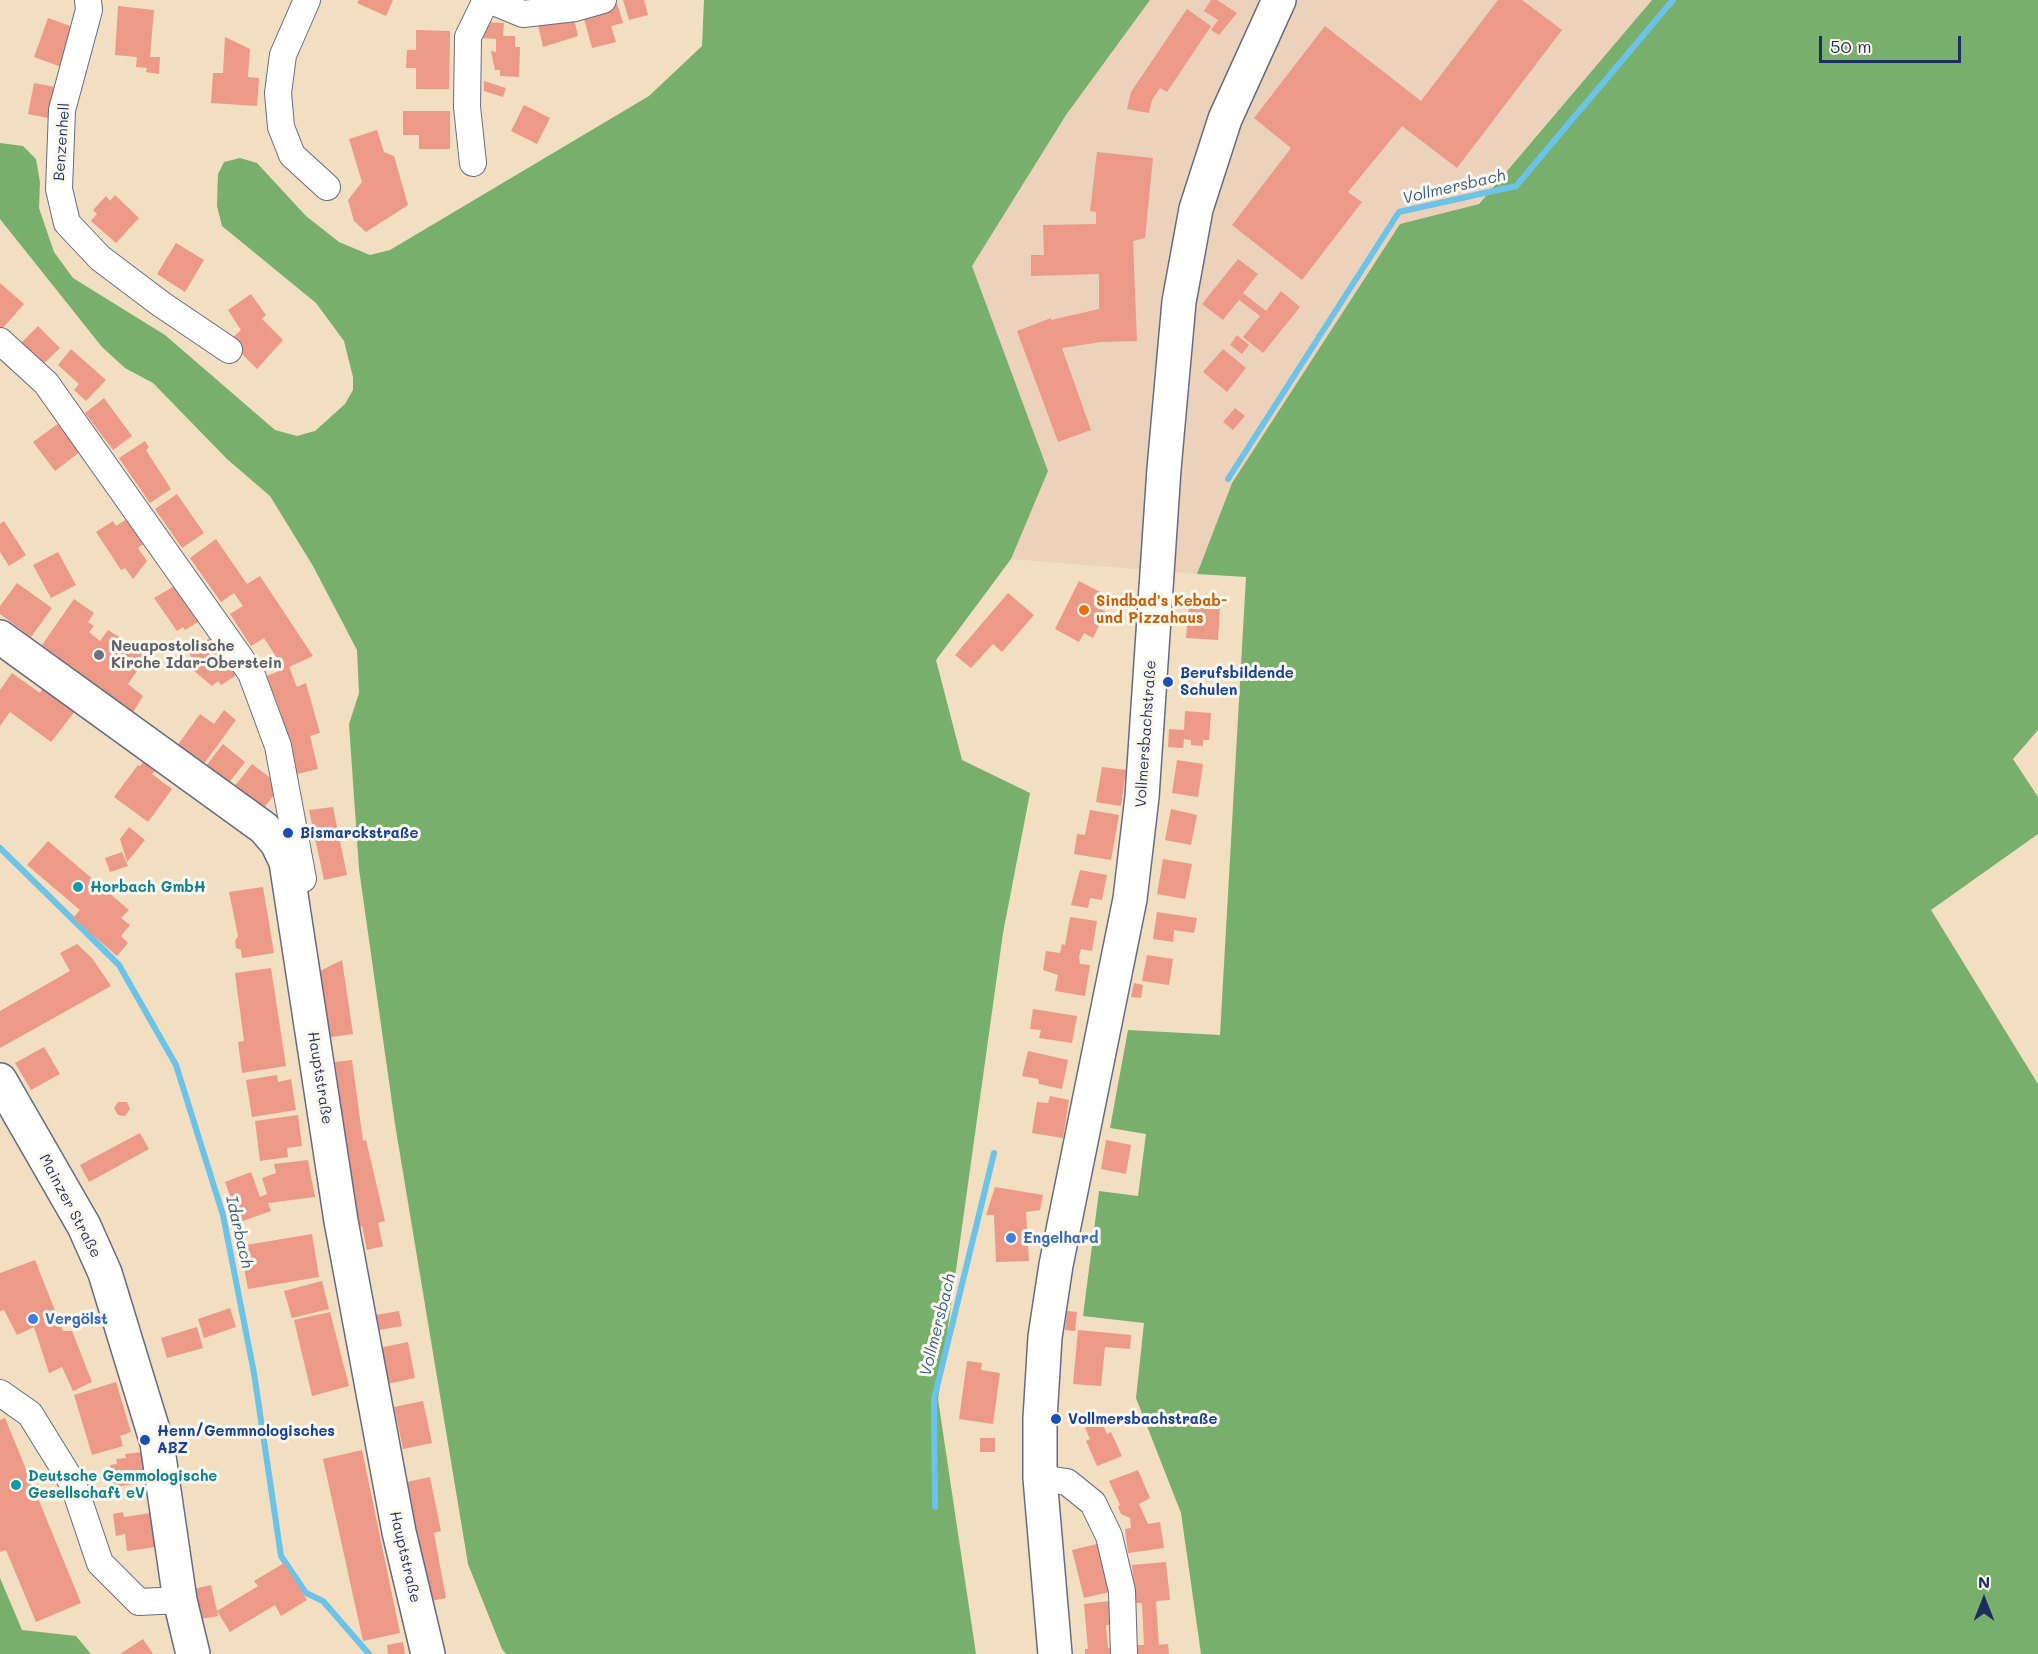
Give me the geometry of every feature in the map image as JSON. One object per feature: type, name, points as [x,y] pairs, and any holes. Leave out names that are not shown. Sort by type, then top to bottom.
[{"type":"main road","name":"Vollmersbachstraße","points":[[1055,1654],[1040,1478],[1040,1419],[1046,1327],[1056,1265],[1130,898],[1142,797],[1164,469],[1179,302],[1196,209],[1225,119],[1279,0]]},
{"type":"main road","name":"Hauptstraße","points":[[0,637],[264,828],[277,843],[286,862],[341,1221],[399,1532],[428,1654]]},
{"type":"main road","name":"Mainzer Straße","points":[[0,1080],[84,1226],[105,1273],[157,1443],[180,1600],[193,1654]]},
{"type":"street","name":"Benzenhell","points":[[88,0],[89,10],[62,110],[59,189],[67,223],[100,258],[161,304],[230,350]]},
{"type":"street","points":[[307,0],[283,55],[278,93],[281,127],[292,154],[327,187]]},
{"type":"street","points":[[473,163],[467,107],[468,38],[488,0],[523,14],[575,8],[603,0]]},
{"type":"street","points":[[0,341],[46,383],[251,673],[278,746],[310,917],[302,959]]},
{"type":"street","points":[[0,1393],[30,1414],[64,1469],[74,1486],[100,1563],[139,1602],[180,1600]]},
{"type":"street","points":[[1040,1478],[1067,1482],[1093,1503],[1109,1536],[1122,1591],[1124,1654]]},
{"type":"shaded area","points":[[1150,0],[1652,0],[1478,204],[1400,224],[1232,483],[1197,574],[1011,559],[1048,471],[972,266],[1066,115]]},
{"type":"green space","points":[[704,0],[1150,0],[1066,115],[972,266],[1048,471],[1011,559],[936,660],[962,760],[1030,793],[1003,933],[938,1399],[976,1654],[506,1654],[502,1649],[468,1564],[395,1124],[359,869],[349,724],[359,693],[357,650],[313,566],[270,496],[227,459],[153,383],[125,368],[102,347],[0,219],[0,143],[23,146],[36,159],[40,182],[39,208],[54,252],[73,278],[165,335],[275,430],[297,436],[315,431],[345,404],[353,390],[353,377],[344,341],[316,303],[222,226],[217,206],[218,174],[224,162],[240,158],[257,163],[306,216],[339,242],[370,255],[390,250],[649,96],[702,46]]},
{"type":"green space","points":[[1652,0],[2038,0],[2038,730],[2013,759],[2038,797],[2038,834],[1931,910],[2038,1084],[2038,1654],[1201,1654],[1181,1513],[1136,1398],[1144,1323],[1083,1316],[1099,1191],[1138,1196],[1146,1134],[1110,1128],[1128,1030],[1220,1035],[1246,577],[1197,574],[1232,483],[1400,224],[1479,204]]},
{"type":"green space","points":[[0,1578],[22,1630],[76,1636],[91,1654],[0,1654]]},
{"type":"building","points":[[359,0],[393,0],[386,16],[357,3]]},
{"type":"building","points":[[623,0],[644,0],[648,15],[629,20]]},
{"type":"building","points":[[1211,0],[1217,0],[1237,13],[1219,35],[1211,30],[1218,20],[1204,11]]},
{"type":"building","points":[[1498,0],[1522,0],[1562,30],[1457,168],[1402,126],[1348,192],[1362,202],[1302,280],[1232,225],[1291,148],[1254,118],[1325,26],[1421,101]]},
{"type":"building","points":[[617,3],[623,23],[611,26],[616,42],[592,48],[582,11]]},
{"type":"building","points":[[118,6],[154,10],[150,57],[160,57],[159,74],[146,72],[147,68],[136,67],[137,57],[115,55]]},
{"type":"building","points":[[1187,9],[1211,26],[1167,92],[1160,88],[1152,100],[1149,113],[1127,109],[1131,92]]},
{"type":"building","points":[[48,18],[81,30],[67,69],[34,57]]},
{"type":"building","points":[[574,19],[578,36],[543,47],[538,25]]},
{"type":"building","points":[[483,22],[504,23],[503,36],[515,36],[515,47],[520,47],[519,77],[500,76],[500,70],[495,70],[491,51],[496,52],[496,39],[483,38]]},
{"type":"building","points":[[416,30],[450,31],[449,89],[416,89],[416,68],[406,68],[407,50],[416,50]]},
{"type":"building","points":[[225,37],[250,49],[248,77],[259,78],[257,106],[211,103],[213,73],[223,73]]},
{"type":"building","points":[[484,81],[506,88],[503,97],[484,91]]},
{"type":"building","points":[[34,83],[60,88],[53,119],[28,114]]},
{"type":"building","points":[[524,105],[550,118],[537,144],[511,131]]},
{"type":"building","points":[[403,111],[450,111],[450,149],[419,149],[419,135],[403,135]]},
{"type":"building","points":[[377,130],[384,152],[394,156],[408,205],[366,232],[354,221],[348,200],[362,182],[349,139]]},
{"type":"building","points":[[1097,152],[1153,158],[1145,238],[1133,241],[1137,341],[1101,342],[1062,348],[1091,430],[1058,442],[1017,331],[1051,318],[1051,320],[1099,309],[1099,274],[1031,276],[1031,255],[1044,255],[1043,225],[1096,224],[1096,212],[1090,211]]},
{"type":"building","points":[[115,195],[139,218],[116,243],[91,221],[97,214],[93,210],[106,196],[110,201]]},
{"type":"building","points":[[176,243],[204,260],[185,292],[157,274]]},
{"type":"building","points":[[1238,259],[1258,274],[1243,293],[1266,311],[1281,291],[1300,307],[1263,353],[1243,337],[1260,316],[1239,300],[1223,320],[1202,304]]},
{"type":"building","points":[[0,283],[24,304],[2,329],[0,328]]},
{"type":"building","points":[[251,294],[266,315],[262,319],[283,340],[257,369],[229,341],[241,330],[228,310]]},
{"type":"building","points":[[38,326],[60,348],[41,366],[20,344]]},
{"type":"building","points":[[1237,335],[1249,345],[1242,354],[1230,345]]},
{"type":"building","points":[[71,349],[106,380],[86,401],[74,390],[79,384],[58,365]]},
{"type":"building","points":[[1223,349],[1246,368],[1227,392],[1203,372]]},
{"type":"building","points":[[104,398],[132,436],[113,450],[85,413]]},
{"type":"building","points":[[1235,408],[1245,416],[1233,430],[1223,422]]},
{"type":"building","points":[[59,423],[81,451],[55,471],[33,442]]},
{"type":"building","points":[[145,441],[149,447],[146,450],[171,489],[150,503],[119,458]]},
{"type":"building","points":[[177,494],[204,533],[182,548],[155,509]]},
{"type":"building","points":[[130,517],[146,542],[138,548],[147,561],[133,579],[125,568],[121,570],[96,532],[113,521],[116,526]]},
{"type":"building","points":[[4,521],[26,555],[9,566],[0,552],[0,524]]},
{"type":"building","points":[[216,539],[247,584],[260,576],[313,656],[289,667],[297,687],[306,683],[320,733],[310,736],[318,769],[297,774],[281,714],[267,676],[284,669],[264,638],[251,646],[230,614],[243,606],[234,593],[221,602],[190,558]]},
{"type":"building","points":[[58,552],[76,585],[51,598],[33,565]]},
{"type":"building","name":"Sindbad's Kebab- und Pizzahaus","points":[[1079,581],[1106,595],[1099,608],[1106,612],[1093,638],[1084,633],[1079,642],[1055,629]]},
{"type":"building","points":[[17,583],[52,608],[31,637],[0,614],[0,606]]},
{"type":"building","points":[[178,584],[201,620],[185,630],[183,627],[177,631],[154,598]]},
{"type":"building","points":[[1008,593],[1034,615],[1002,652],[993,644],[971,668],[955,655]]},
{"type":"building","points":[[74,599],[94,613],[88,622],[94,626],[89,632],[100,641],[108,630],[148,655],[128,684],[143,696],[132,714],[42,645]]},
{"type":"building","points":[[1189,605],[1220,607],[1218,640],[1186,638]]},
{"type":"building","points":[[213,636],[238,674],[221,685],[218,681],[212,686],[188,666],[193,659],[188,652]]},
{"type":"building","points":[[12,673],[40,693],[44,686],[76,710],[51,742],[10,712],[0,726],[0,690]]},
{"type":"building","points":[[224,710],[236,720],[203,765],[177,746],[200,714],[214,724]]},
{"type":"building","points":[[1185,711],[1211,713],[1209,740],[1203,740],[1203,746],[1191,745],[1191,740],[1184,739],[1183,748],[1168,747],[1169,729],[1184,730]]},
{"type":"building","points":[[223,744],[245,762],[228,784],[206,766]]},
{"type":"building","points":[[1177,760],[1203,764],[1198,797],[1172,793]]},
{"type":"building","points":[[143,762],[155,771],[152,774],[172,789],[148,822],[114,797],[138,765],[140,766]]},
{"type":"building","points":[[252,764],[281,786],[263,809],[234,787]]},
{"type":"building","points":[[1102,767],[1126,770],[1121,806],[1096,802]]},
{"type":"building","points":[[333,807],[347,875],[324,880],[309,810]]},
{"type":"building","points":[[1171,809],[1197,815],[1191,845],[1165,840]]},
{"type":"building","points":[[1090,810],[1119,815],[1111,860],[1074,854],[1077,834],[1085,835]]},
{"type":"building","points":[[129,827],[145,840],[127,862],[120,839]]},
{"type":"building","name":"Horbach GmbH","points":[[48,841],[129,910],[121,918],[130,925],[121,936],[128,943],[117,956],[73,918],[80,910],[27,865]]},
{"type":"building","points":[[122,852],[128,866],[110,872],[105,858]]},
{"type":"building","points":[[1163,859],[1192,864],[1185,899],[1157,894]]},
{"type":"building","points":[[1080,870],[1107,875],[1102,900],[1090,898],[1088,908],[1071,905]]},
{"type":"building","points":[[263,887],[274,953],[242,958],[241,950],[236,948],[235,941],[238,936],[229,892]]},
{"type":"building","points":[[1157,912],[1197,918],[1194,933],[1174,930],[1173,942],[1153,939]]},
{"type":"building","points":[[1070,917],[1097,921],[1092,951],[1081,949],[1079,957],[1080,964],[1090,965],[1085,996],[1055,991],[1058,975],[1043,970],[1046,951],[1060,953],[1062,944],[1065,945]]},
{"type":"building","points":[[77,944],[92,958],[111,986],[0,1048],[0,1011],[70,971],[60,953]]},
{"type":"building","points":[[1147,955],[1173,959],[1169,985],[1142,981]]},
{"type":"building","points":[[342,960],[353,1034],[325,1038],[318,972]]},
{"type":"building","points":[[271,968],[286,1066],[242,1073],[238,1042],[244,1041],[235,973]]},
{"type":"building","points":[[1134,983],[1143,985],[1141,998],[1131,997]]},
{"type":"building","points":[[1033,1009],[1077,1016],[1072,1043],[1039,1038],[1041,1030],[1030,1029]]},
{"type":"building","points":[[44,1047],[60,1074],[31,1090],[15,1063]]},
{"type":"building","points":[[1028,1051],[1068,1060],[1062,1089],[1039,1084],[1038,1079],[1022,1076]]},
{"type":"building","points":[[352,1060],[363,1141],[366,1140],[385,1221],[378,1223],[383,1246],[367,1250],[362,1226],[358,1228],[339,1145],[346,1144],[335,1062]]},
{"type":"building","points":[[277,1075],[278,1082],[291,1079],[296,1110],[252,1117],[246,1080]]},
{"type":"building","points":[[1050,1096],[1069,1100],[1063,1138],[1032,1133],[1037,1102],[1048,1103]]},
{"type":"building","points":[[118,1102],[127,1102],[130,1109],[125,1116],[118,1115],[114,1108]]},
{"type":"building","points":[[298,1115],[302,1146],[287,1148],[288,1157],[260,1161],[255,1121]]},
{"type":"building","points":[[140,1133],[149,1149],[89,1182],[80,1165]]},
{"type":"building","points":[[1106,1140],[1131,1145],[1126,1174],[1101,1169]]},
{"type":"building","points":[[308,1160],[315,1197],[268,1203],[271,1211],[240,1222],[225,1182],[251,1172],[260,1197],[267,1194],[262,1178],[276,1173],[274,1164]]},
{"type":"building","name":"Engelhard","points":[[995,1187],[1043,1195],[1040,1210],[1026,1212],[1029,1261],[996,1262],[994,1215],[986,1215]]},
{"type":"building","points":[[312,1234],[319,1277],[248,1289],[240,1246]]},
{"type":"building","name":"Vergölst","points":[[35,1260],[63,1331],[72,1331],[92,1382],[73,1391],[62,1367],[49,1373],[34,1327],[17,1335],[4,1310],[0,1311],[0,1273]]},
{"type":"building","points":[[322,1281],[329,1309],[292,1318],[284,1291]]},
{"type":"building","points":[[230,1308],[236,1327],[204,1338],[198,1319]]},
{"type":"building","points":[[399,1311],[402,1326],[379,1330],[376,1315]]},
{"type":"building","points":[[1067,1311],[1077,1312],[1075,1331],[1065,1330]]},
{"type":"building","points":[[330,1312],[349,1386],[312,1396],[294,1320]]},
{"type":"building","points":[[197,1327],[203,1348],[167,1358],[161,1338]]},
{"type":"building","points":[[1078,1330],[1131,1335],[1130,1349],[1105,1347],[1101,1386],[1073,1384]]},
{"type":"building","points":[[408,1342],[415,1378],[387,1384],[379,1348]]},
{"type":"building","points":[[967,1361],[982,1363],[981,1370],[1000,1373],[993,1424],[959,1419]]},
{"type":"building","points":[[116,1382],[131,1432],[120,1436],[123,1446],[92,1455],[74,1395]]},
{"type":"building","points":[[423,1401],[432,1443],[403,1449],[394,1407]]},
{"type":"building","name":"Deutsche Gemmologische Gesellschaft eV","points":[[5,1418],[81,1603],[36,1622],[6,1550],[0,1552],[0,1420]]},
{"type":"building","points":[[1101,1421],[1107,1434],[1111,1432],[1122,1456],[1097,1466],[1086,1441],[1090,1439],[1085,1428]]},
{"type":"building","points":[[980,1438],[995,1438],[995,1452],[980,1452]]},
{"type":"building","points":[[362,1450],[400,1633],[363,1641],[323,1459]]},
{"type":"building","points":[[143,1452],[147,1482],[113,1487],[110,1465],[117,1464],[116,1459],[126,1458],[125,1454]]},
{"type":"building","points":[[1138,1470],[1150,1498],[1139,1504],[1148,1524],[1160,1522],[1164,1548],[1128,1553],[1125,1529],[1131,1528],[1130,1518],[1121,1514],[1118,1507],[1120,1505],[1109,1481]]},
{"type":"building","points":[[430,1477],[441,1531],[434,1533],[446,1598],[431,1601],[407,1482]]},
{"type":"building","points":[[123,1512],[124,1517],[151,1513],[156,1547],[127,1551],[125,1534],[116,1536],[113,1514]]},
{"type":"building","points":[[1101,1543],[1113,1591],[1084,1598],[1072,1550]]},
{"type":"building","points":[[1166,1562],[1170,1600],[1156,1601],[1159,1645],[1168,1644],[1169,1654],[1136,1654],[1135,1645],[1144,1645],[1142,1603],[1136,1603],[1132,1565]]},
{"type":"building","points":[[284,1563],[307,1600],[281,1616],[275,1605],[230,1632],[217,1611],[258,1586],[254,1581]]},
{"type":"building","points":[[211,1585],[218,1616],[201,1619],[194,1589]]},
{"type":"building","points":[[1110,1601],[1113,1624],[1106,1625],[1108,1648],[1114,1648],[1114,1654],[1085,1654],[1085,1649],[1088,1649],[1084,1604]]},
{"type":"building","points":[[143,1639],[153,1654],[120,1654]]},
{"type":"building","points":[[403,1642],[405,1654],[388,1654],[387,1645]]},
{"type":"waterway","name":"Vollmersbach","points":[[1228,479],[1399,212],[1516,186],[1673,0]]},
{"type":"waterway","name":"Idarbach","points":[[0,848],[119,965],[176,1065],[223,1215],[254,1373],[281,1556],[306,1593],[323,1601],[369,1654]]},
{"type":"waterway","name":"Vollmersbach","points":[[935,1507],[934,1399],[994,1153]]},
{"type":"place","name":"Sindbad's Kebab- und Pizzahaus","points":[[1084,610]]},
{"type":"place","name":"Neuapostolische Kirche Idar-Oberstein","points":[[99,655]]},
{"type":"place","name":"Berufsbildende Schulen","points":[[1168,682]]},
{"type":"place","name":"Bismarckstraße","points":[[288,833]]},
{"type":"place","name":"Horbach GmbH","points":[[78,887]]},
{"type":"place","name":"Engelhard","points":[[1011,1238]]},
{"type":"place","name":"Vergölst","points":[[33,1319]]},
{"type":"place","name":"Vollmersbachstraße","points":[[1056,1419]]},
{"type":"place","name":"Henn/Gemmnologisches ABZ","points":[[145,1440]]},
{"type":"place","name":"Deutsche Gemmologische Gesellschaft eV","points":[[16,1485]]}]
